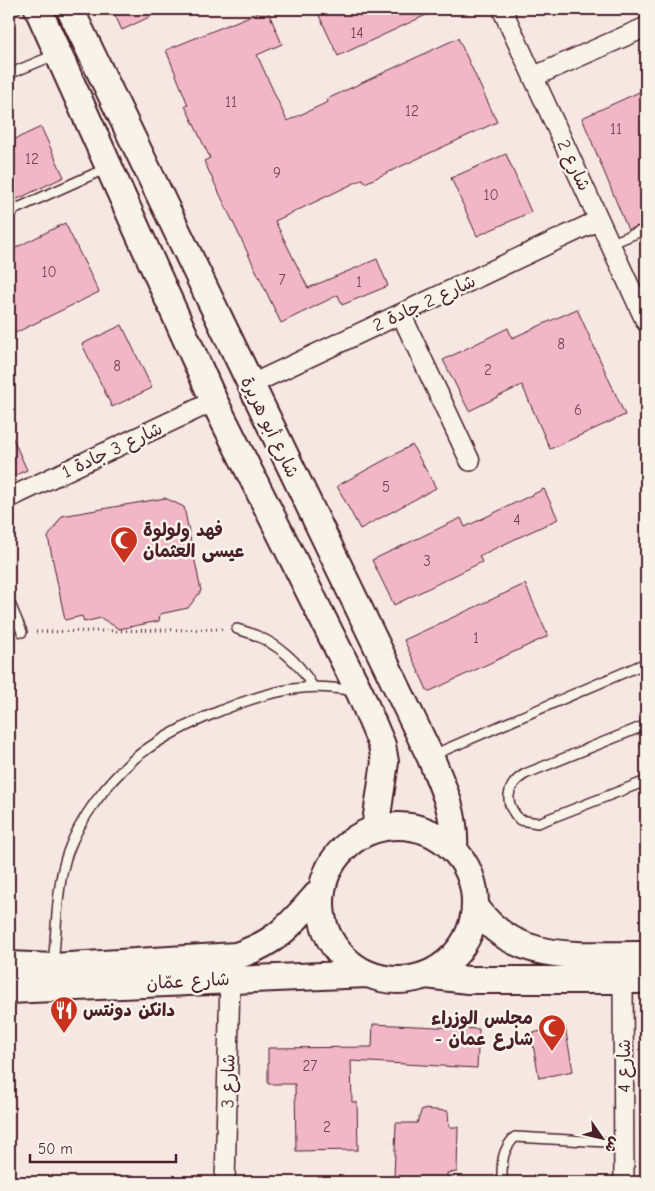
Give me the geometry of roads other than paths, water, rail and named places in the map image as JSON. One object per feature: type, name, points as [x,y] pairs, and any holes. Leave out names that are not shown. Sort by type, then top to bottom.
[{"type":"street","points":[[38,9],[214,401],[360,693],[382,745],[385,762],[375,829]]},
{"type":"street","name":"شارع أبو هريرة","points":[[70,9],[430,756],[448,799],[453,817],[454,849]]},
{"type":"street","name":"شارع 2","points":[[502,9],[646,321]]},
{"type":"street","points":[[533,77],[646,27]]},
{"type":"street","name":"شارع 2 جادة 2","points":[[250,385],[599,220]]},
{"type":"street","points":[[402,314],[470,461]]},
{"type":"street","name":"شارع 3 جادة 1","points":[[9,498],[214,401]]},
{"type":"street","points":[[392,825],[426,830],[441,838],[454,849],[470,875],[475,906],[472,923],[465,940],[455,954],[442,966],[426,975],[406,980],[386,979],[367,974],[339,954],[329,940],[320,906],[322,889],[335,858],[346,845],[359,835],[392,825]]},
{"type":"street","name":"شارع عمّان","points":[[9,966],[53,967],[236,956],[260,948],[288,928],[322,889]]},
{"type":"street","points":[[475,906],[483,918],[500,933],[519,945],[533,950],[565,954],[646,955]]},
{"type":"street","name":"شارع عمّان","points":[[9,990],[367,974]]},
{"type":"street","points":[[426,975],[468,980],[635,980]]},
{"type":"street","name":"شارع 3","points":[[225,1182],[230,979]]},
{"type":"street","name":"شارع 4","points":[[624,1182],[624,1143],[635,980]]},
{"type":"lane","points":[[9,12],[16,9]]},
{"type":"lane","points":[[9,74],[58,54]]},
{"type":"lane","points":[[9,212],[108,168]]},
{"type":"lane","points":[[610,244],[646,229]]},
{"type":"lane","points":[[9,601],[22,632]]},
{"type":"lane","points":[[237,628],[261,636],[282,649],[300,666],[313,687]]},
{"type":"lane","points":[[430,756],[646,663]]},
{"type":"lane","points":[[53,967],[63,870],[68,852],[86,817],[134,759],[165,739],[209,715],[271,694],[313,687],[360,693]]},
{"type":"lane","points":[[646,725],[525,774],[511,786],[508,796],[509,805],[520,820],[538,824],[646,781]]},
{"type":"lane","points":[[502,1182],[502,1155],[507,1145],[515,1137],[624,1143]]},
{"type":"place","name":"فهد ولولوة عيسى العثمان","points":[[124,564]]},
{"type":"place","name":"دانكن دونتس","points":[[64,1034]]},
{"type":"place","name":"مجلس الوزراء - شارع عمان","points":[[552,1052]]}]
